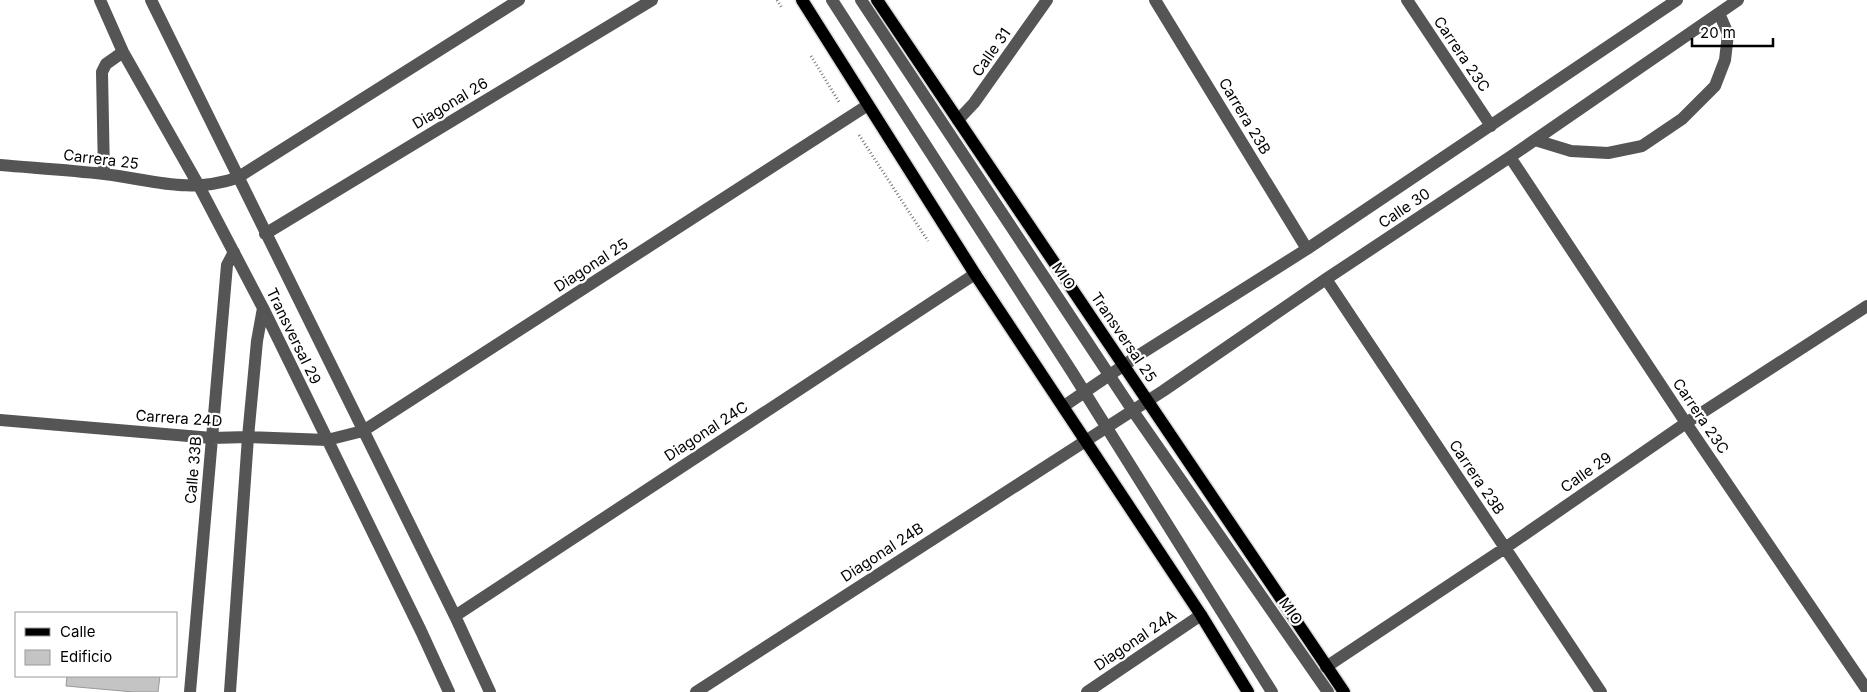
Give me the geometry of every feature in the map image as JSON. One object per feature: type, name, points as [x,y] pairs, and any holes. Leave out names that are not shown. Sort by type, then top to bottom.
[{"type":"main road","points":[[802,0],[975,274],[1201,615],[1248,692]]},
{"type":"main road","name":"Transversal 25","points":[[877,0],[1344,692]]},
{"type":"street","name":"Transversal 29","points":[[100,0],[123,52],[199,186],[263,308],[421,631],[448,692]]},
{"type":"street","name":"Transversal 29","points":[[150,0],[455,616],[490,692]]},
{"type":"street","points":[[199,186],[218,184],[237,178],[519,0]]},
{"type":"street","name":"Diagonal 26","points":[[265,234],[652,0]]},
{"type":"street","points":[[832,0],[1084,392],[1272,692]]},
{"type":"street","name":"MIO","points":[[860,0],[1132,410],[1328,692]]},
{"type":"street","name":"Calle 31","points":[[958,120],[974,104],[1047,0]]},
{"type":"street","name":"Carrera 23B","points":[[1155,0],[1307,249]]},
{"type":"street","name":"Carrera 23C","points":[[1407,0],[1491,126]]},
{"type":"street","name":"Calle 30","points":[[1064,406],[1124,365],[1307,249],[1677,0]]},
{"type":"street","name":"Calle 30","points":[[1086,440],[1510,157],[1738,0]]},
{"type":"street","points":[[1535,140],[1571,152],[1608,153],[1642,146],[1674,125],[1715,86],[1725,60],[1728,34],[1719,13]]},
{"type":"street","points":[[104,174],[102,72],[106,64],[123,52]]},
{"type":"street","name":"Diagonal 25","points":[[327,440],[363,432],[868,104]]},
{"type":"street","name":"Carrera 23C","points":[[1510,157],[1686,423],[1867,690]]},
{"type":"street","name":"Carrera 25","points":[[0,165],[104,174],[175,185],[199,186]]},
{"type":"street","name":"Calle 33B","points":[[190,692],[228,265],[234,252]]},
{"type":"street","name":"Diagonal 24C","points":[[455,616],[975,274]]},
{"type":"street","name":"Carrera 23B","points":[[1326,279],[1601,692]]},
{"type":"street","name":"Calle 29","points":[[1326,667],[1505,548],[1686,423],[1867,306]]},
{"type":"street","points":[[230,692],[248,437],[257,341],[263,308]]},
{"type":"street","name":"Carrera 24D","points":[[0,420],[212,438],[248,437],[327,440]]},
{"type":"street","name":"Diagonal 24B","points":[[696,692],[1086,440]]},
{"type":"street","name":"Diagonal 24A","points":[[1087,692],[1201,615]]},
{"type":"building","points":[[67,677],[160,677],[158,692],[134,692],[66,686]]}]
